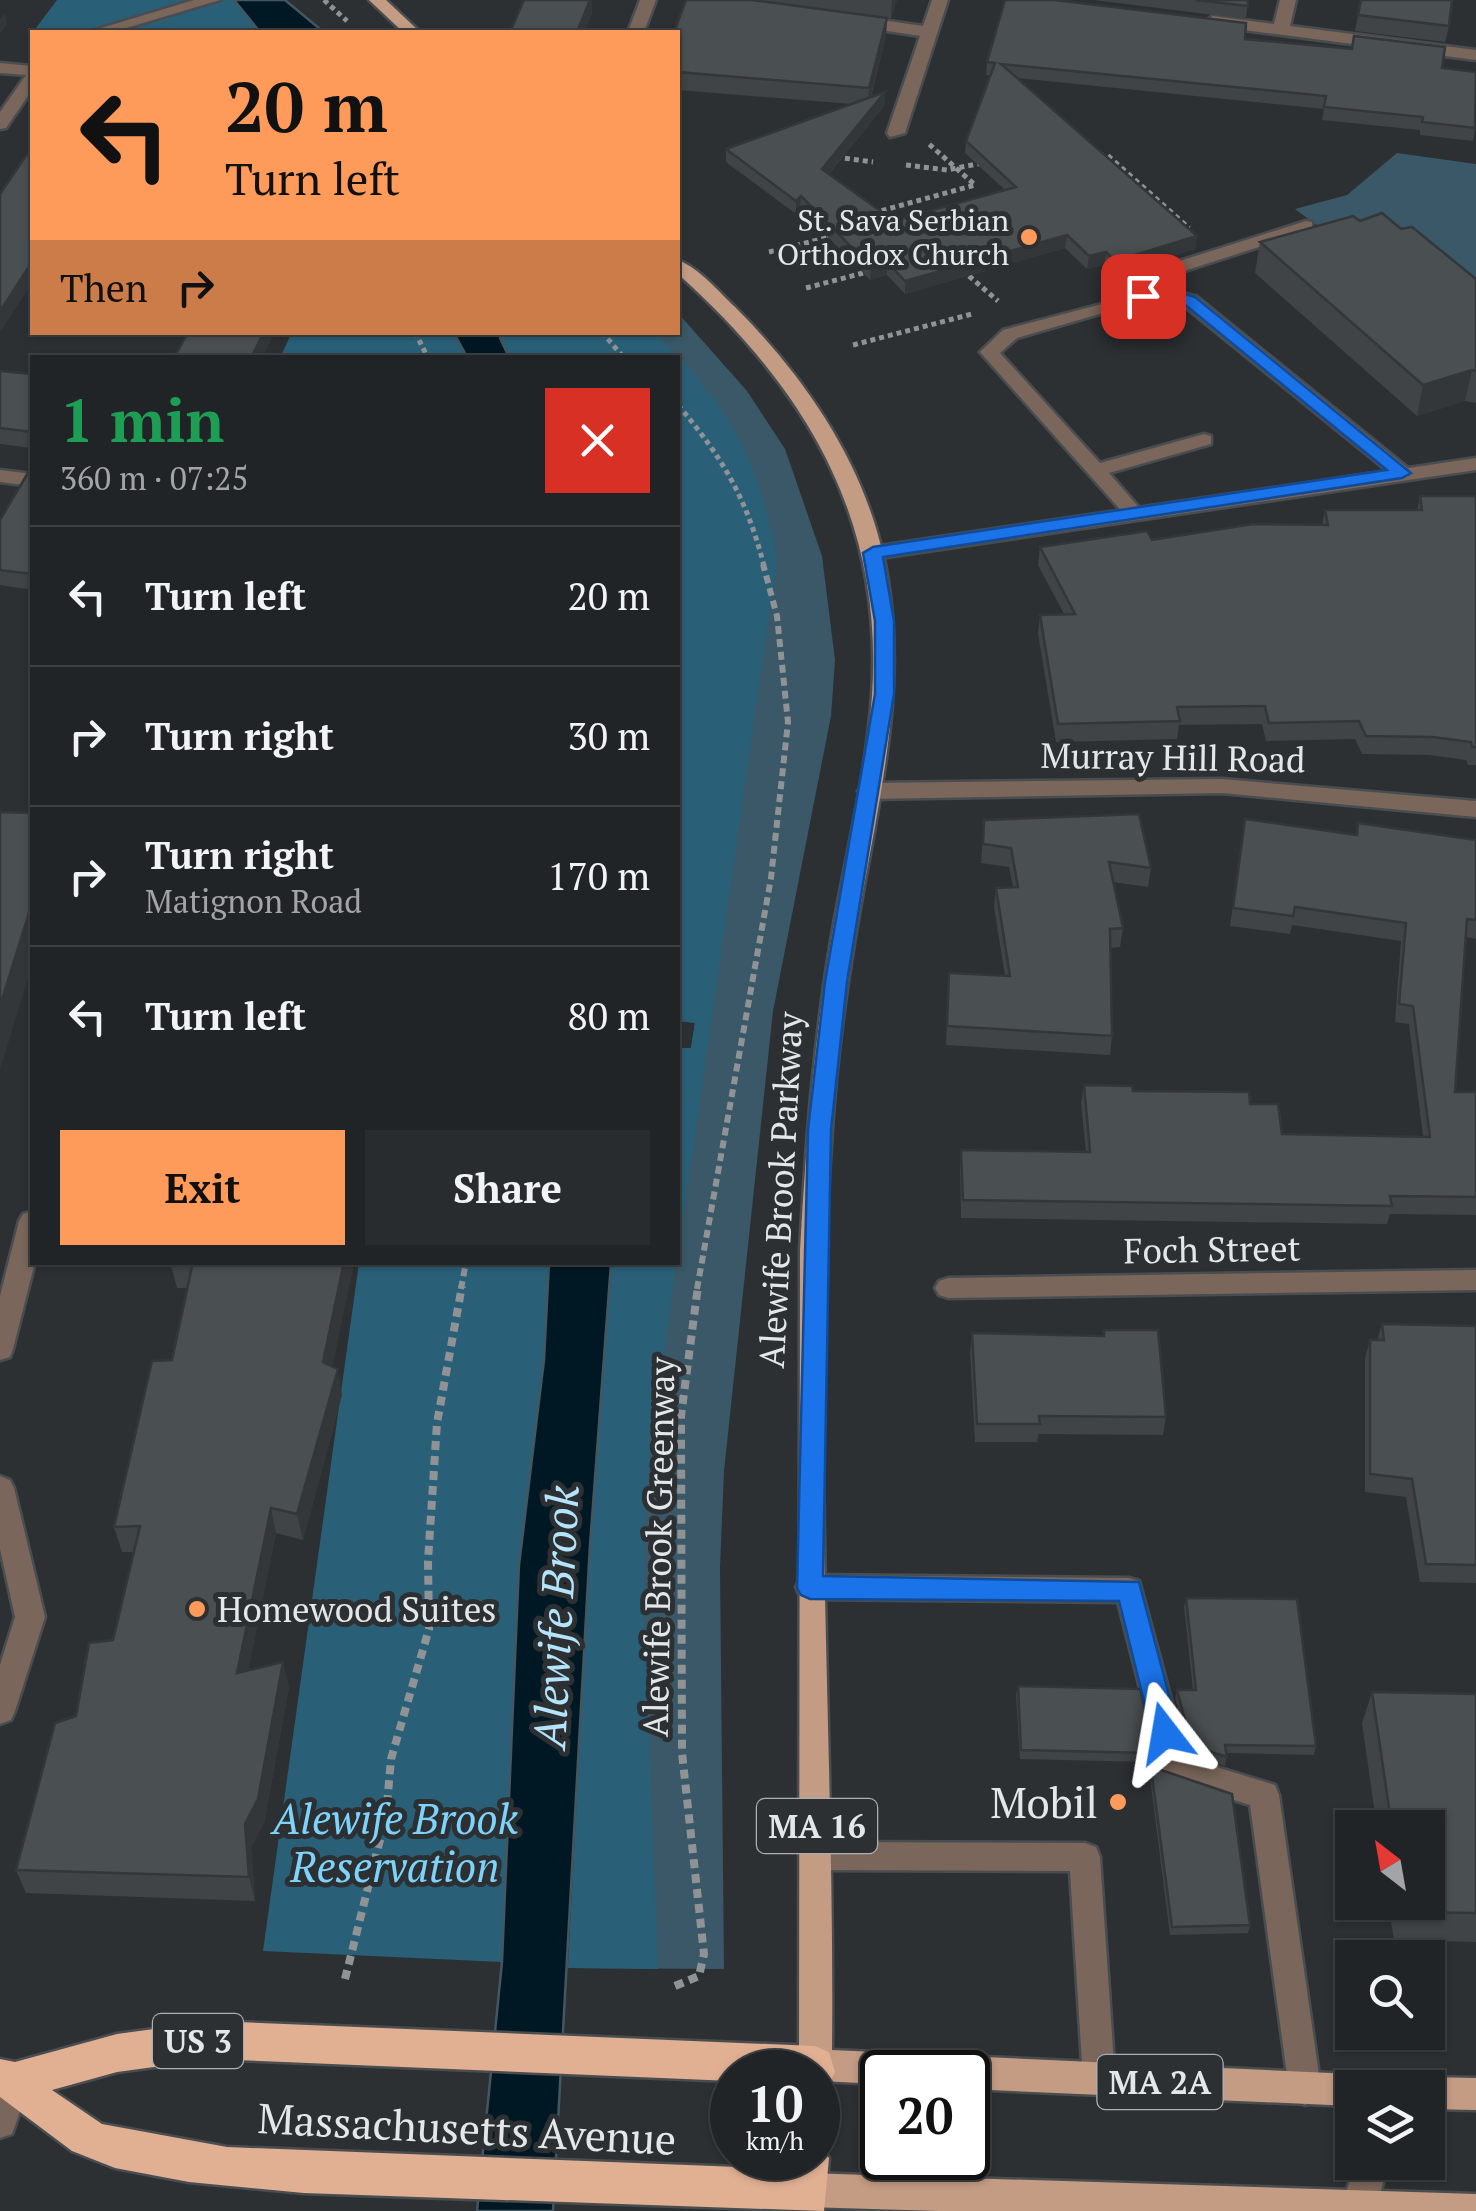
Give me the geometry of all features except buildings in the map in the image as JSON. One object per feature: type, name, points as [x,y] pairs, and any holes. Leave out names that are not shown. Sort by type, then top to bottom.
[{"type":"highway","name":"Massachusetts Avenue","points":[[8,2080],[102,2056],[181,2043],[384,2047],[710,2062]]},
{"type":"highway","name":"Massachusetts Avenue","points":[[8,2080],[78,2133],[113,2148],[265,2168],[368,2175],[807,2186]]},
{"type":"main road","points":[[377,0],[410,30]]},
{"type":"main road","name":"Alewife Brook Parkway","points":[[680,267],[754,335],[798,389],[836,452],[873,553],[884,621],[882,723],[836,982],[819,1130],[810,1588],[818,1856],[815,2050]]},
{"type":"main road","name":"MA 2A","points":[[990,2074],[1335,2090]]},
{"type":"main road","points":[[1445,2093],[1476,2094]]},
{"type":"main road","name":"Massachusetts Avenue","points":[[807,2186],[1359,2210],[1476,2210]]},
{"type":"street","points":[[103,30],[212,0]]},
{"type":"street","points":[[637,30],[648,0]]},
{"type":"street","points":[[896,133],[940,0]]},
{"type":"street","points":[[1281,29],[1288,0]]},
{"type":"street","points":[[840,20],[928,32]]},
{"type":"street","points":[[1202,20],[1476,56]]},
{"type":"street","points":[[0,68],[30,70]]},
{"type":"street","points":[[0,124],[30,82]]},
{"type":"street","points":[[1166,294],[1176,268],[1306,226]]},
{"type":"street","points":[[1134,512],[989,352],[1010,334],[1166,294],[1190,301],[1402,473]]},
{"type":"street","points":[[1096,470],[1204,440]]},
{"type":"street","points":[[873,553],[1476,464]]},
{"type":"street","points":[[0,476],[30,480]]},
{"type":"street","name":"Murray Hill Road","points":[[869,792],[1222,786],[1476,809]]},
{"type":"street","points":[[0,1349],[30,1229]]},
{"type":"street","name":"Foch Street","points":[[948,1288],[1476,1280]]},
{"type":"street","points":[[0,1488],[30,1618],[0,1711]]},
{"type":"street","points":[[810,1588],[1129,1590],[1174,1768],[1264,1795],[1305,2089]]},
{"type":"street","points":[[818,1856],[1085,1857],[1099,2079]]},
{"type":"street","points":[[0,2122],[8,2080]]},
{"type":"street","points":[[1359,2210],[1367,2180]]},
{"type":"path","points":[[324,0],[354,29]]},
{"type":"path","points":[[871,213],[975,185],[920,137]]},
{"type":"path","points":[[1089,156],[1107,155],[1218,253]]},
{"type":"path","points":[[832,156],[958,168],[988,162]]},
{"type":"path","points":[[837,244],[821,227],[838,222]]},
{"type":"path","points":[[769,252],[830,237]]},
{"type":"path","points":[[806,288],[863,273]]},
{"type":"path","points":[[969,276],[1002,304]]},
{"type":"path","points":[[605,335],[621,355]]},
{"type":"path","name":"Alewife Brook Greenway","points":[[674,1986],[698,1976],[704,1954],[682,1740],[680,1489],[686,1354],[771,878],[788,722],[778,616],[750,512],[710,443],[680,407]]},
{"type":"path","points":[[345,1979],[386,1816],[391,1759],[429,1629],[428,1561],[437,1423],[465,1265]]},
{"type":"shaded area","points":[[1397,153],[1476,164],[1476,343],[1295,209],[1347,195]]},
{"type":"shaded area","name":"Alewife Brook Reservation","points":[[680,315],[747,391],[785,449],[822,556],[835,660],[831,716],[773,1011],[724,1471],[720,1567],[724,1969],[568,1968],[611,1265],[680,1265],[680,1048],[691,1048],[695,1023],[680,1021],[680,355],[509,355],[504,335],[680,335]]},
{"type":"green space","points":[[57,0],[234,0],[258,30],[34,30]]},
{"type":"green space","points":[[291,335],[455,335],[466,355],[281,355]]},
{"type":"green space","points":[[657,335],[677,355],[508,355],[500,338]]},
{"type":"green space","points":[[680,358],[737,435],[760,490],[777,559],[680,1240],[680,1048],[691,1048],[695,1023],[680,1021]]},
{"type":"green space","name":"Alewife Brook Reservation","points":[[359,1265],[549,1265],[544,1360],[519,1565],[502,1962],[263,1951]]},
{"type":"green space","points":[[611,1265],[676,1265],[645,1498],[644,1616],[658,1969],[568,1968],[590,1545]]},
{"type":"water","points":[[234,0],[285,0],[320,29],[319,30],[258,30]]},
{"type":"water","points":[[455,335],[502,335],[508,355],[466,355]]},
{"type":"water","name":"Alewife Brook","points":[[549,1265],[611,1265],[590,1545],[553,2211],[477,2211],[502,1962],[519,1565],[544,1360]]},
{"type":"place","name":"St. Sava Serbian Orthodox Church","points":[[1029,237]]},
{"type":"place","name":"Homewood Suites","points":[[197,1609]]},
{"type":"place","name":"Mobil","points":[[1118,1802]]},
{"type":"route","points":[[1143,296],[1166,294],[1190,301],[1402,473],[873,553],[884,621],[884,694],[836,982],[819,1130],[809,1469],[810,1588],[1129,1590],[1165,1733]]}]
